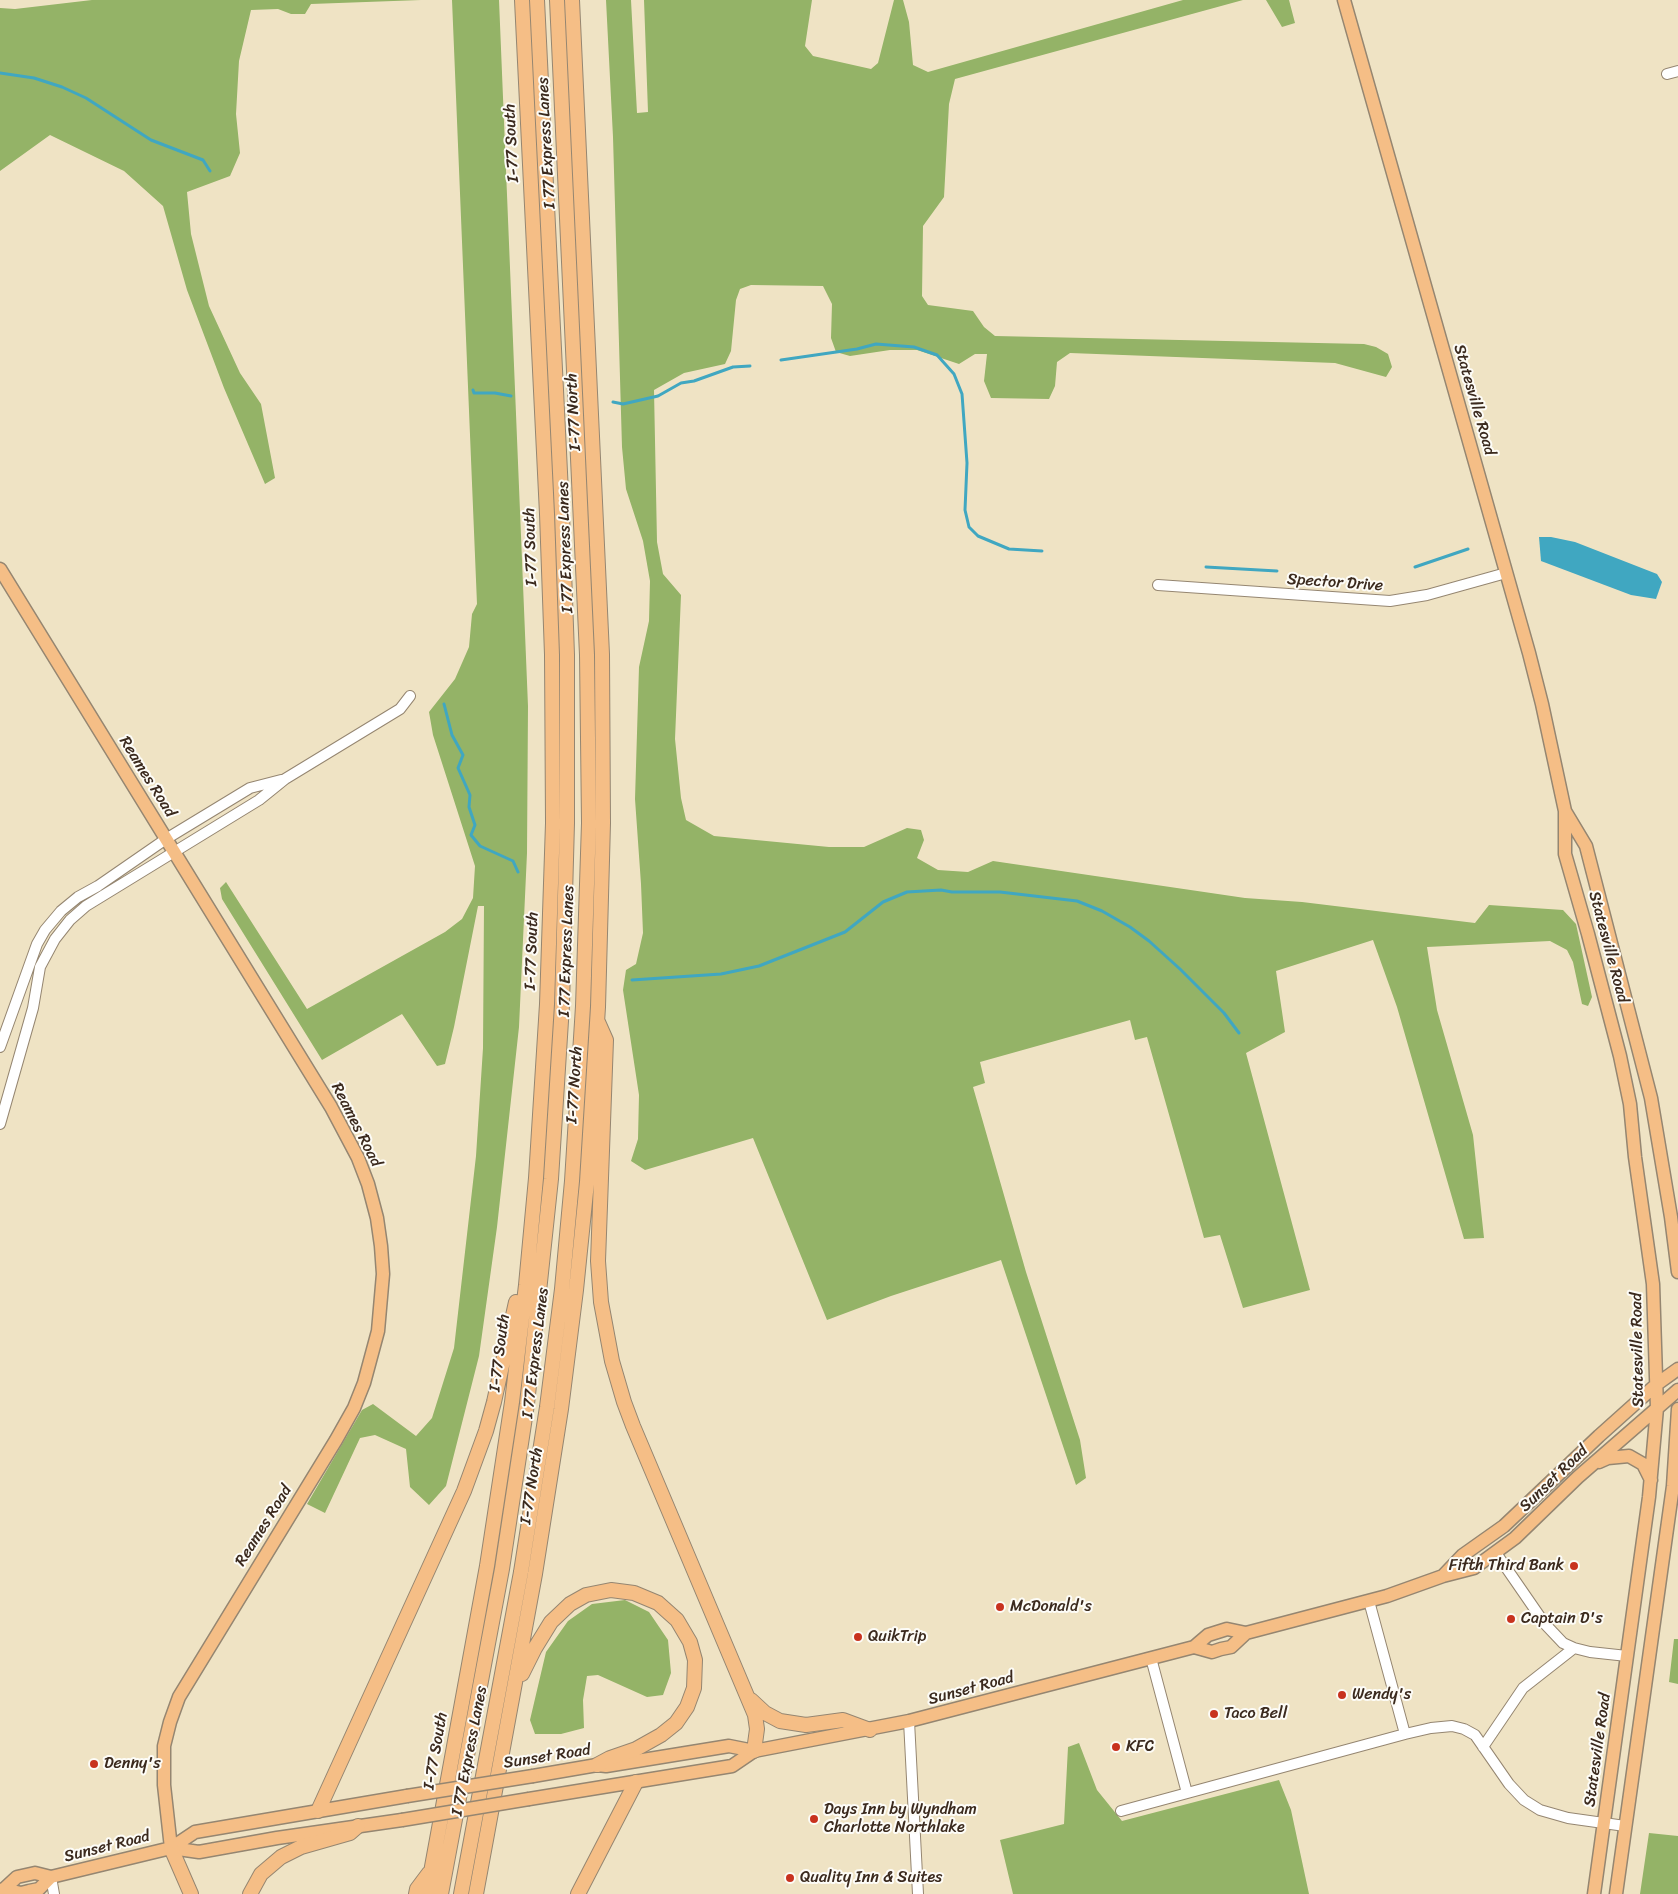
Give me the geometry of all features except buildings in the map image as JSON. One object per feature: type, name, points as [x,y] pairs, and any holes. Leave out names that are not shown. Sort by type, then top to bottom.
[{"type":"highway","name":"I-77 South","points":[[427,1894],[498,1502],[519,1348],[541,1119],[547,1004],[552,879],[553,721],[548,533],[522,0]]},
{"type":"highway","name":"I 77 Express Lanes","points":[[441,1894],[502,1569],[526,1404],[551,1179],[562,1005],[568,814],[566,609],[537,0]]},
{"type":"highway","name":"I 77 Express Lanes","points":[[462,1894],[518,1589],[547,1407],[562,1289],[572,1181],[584,996],[589,814],[587,654],[557,0]]},
{"type":"highway","name":"I-77 North","points":[[476,1894],[549,1490],[570,1346],[587,1182],[597,1019],[603,824],[603,702],[600,590],[572,0]]},
{"type":"highway","points":[[597,1019],[606,1040],[598,1261],[601,1302],[612,1361],[633,1426],[756,1719],[754,1751]]},
{"type":"highway","points":[[318,1811],[451,1522],[475,1462],[494,1402],[531,1235]]},
{"type":"highway","points":[[514,1690],[535,1648],[551,1622],[570,1604],[586,1595],[603,1591],[626,1591],[650,1598],[671,1614],[686,1634],[694,1660],[694,1688],[687,1707],[676,1723],[661,1735],[636,1749],[610,1758],[597,1765]]},
{"type":"highway","points":[[748,1698],[765,1713],[780,1721],[806,1725],[843,1720],[870,1730]]},
{"type":"highway","points":[[578,1894],[636,1782]]},
{"type":"highway","points":[[250,1894],[261,1874],[281,1857],[301,1847],[350,1833],[358,1826]]},
{"type":"highway","points":[[171,1848],[191,1894]]},
{"type":"highway","points":[[416,1894],[417,1889],[432,1868]]},
{"type":"main road","name":"Statesville Road","points":[[1344,0],[1542,704],[1565,811],[1565,854],[1620,1056],[1630,1104],[1635,1157],[1653,1284],[1657,1408],[1651,1480],[1594,1894]]},
{"type":"main road","name":"Reames Road","points":[[0,569],[351,1142],[371,1196],[381,1246],[381,1305],[374,1348],[364,1383],[354,1408],[179,1697],[164,1746],[164,1785],[171,1848]]},
{"type":"main road","name":"Statesville Road","points":[[1565,811],[1586,846],[1651,1098],[1661,1152],[1678,1272]]},
{"type":"main road","points":[[1620,1056],[1639,1052]]},
{"type":"main road","name":"Sunset Road","points":[[1443,1576],[1463,1555],[1504,1526],[1566,1465],[1657,1384],[1678,1369]]},
{"type":"main road","name":"Sunset Road","points":[[2,1889],[21,1893],[39,1889],[51,1877],[171,1848],[195,1832],[597,1765],[606,1766],[729,1746],[754,1751],[870,1730],[1194,1647],[1208,1635],[1222,1631],[1246,1633],[1404,1591],[1443,1576],[1474,1568],[1496,1552],[1537,1519],[1590,1466],[1678,1390]]},
{"type":"main road","points":[[1616,1894],[1673,1486],[1678,1409]]},
{"type":"main road","points":[[1590,1466],[1608,1458],[1628,1456],[1643,1464],[1651,1480]]},
{"type":"main road","name":"Sunset Road","points":[[1194,1647],[1212,1652],[1231,1646],[1246,1633]]},
{"type":"main road","name":"Sunset Road","points":[[171,1848],[199,1852],[276,1838],[402,1820],[636,1782],[732,1766],[754,1751]]},
{"type":"street","points":[[1667,74],[1678,71]]},
{"type":"street","name":"Spector Drive","points":[[1158,585],[1390,601],[1427,595],[1506,573]]},
{"type":"street","points":[[0,1124],[33,1008],[40,968],[55,938],[70,920],[86,906],[260,800],[285,779],[400,709],[410,696]]},
{"type":"street","points":[[0,1047],[37,944],[54,920],[78,897],[98,886],[166,839],[250,788],[285,779]]},
{"type":"street","points":[[1496,1552],[1546,1624],[1563,1643],[1574,1648],[1627,1656]]},
{"type":"street","points":[[1369,1601],[1405,1734]]},
{"type":"street","points":[[1483,1747],[1523,1688],[1574,1648]]},
{"type":"street","points":[[1151,1658],[1187,1793]]},
{"type":"street","points":[[909,1721],[918,1894]]},
{"type":"street","points":[[1121,1811],[1405,1734],[1431,1728],[1452,1726],[1464,1729],[1475,1735],[1509,1784],[1524,1800],[1540,1810],[1568,1818],[1625,1826]]},
{"type":"street","points":[[51,1877],[54,1894]]},
{"type":"green space","points":[[92,0],[421,0],[311,4],[305,14],[291,14],[278,9],[251,10],[239,61],[236,114],[240,153],[230,176],[187,192],[191,234],[209,306],[240,373],[261,404],[275,478],[265,484],[224,388],[187,290],[163,206],[124,171],[50,135],[0,171],[0,8],[15,9]]},
{"type":"green space","points":[[452,0],[499,0],[528,706],[527,853],[519,1027],[497,1227],[479,1356],[446,1486],[429,1505],[410,1487],[406,1449],[375,1435],[360,1438],[325,1513],[307,1504],[362,1410],[373,1404],[416,1436],[432,1418],[454,1348],[476,1156],[483,1048],[484,906],[478,906],[445,1064],[437,1066],[402,1014],[322,1060],[222,899],[220,888],[226,882],[307,1009],[445,932],[462,919],[473,898],[475,866],[433,735],[429,712],[455,679],[469,647],[472,614],[477,604]]},
{"type":"green space","points":[[606,0],[631,0],[637,113],[648,112],[644,0],[812,0],[805,46],[813,56],[871,69],[878,63],[894,0],[903,0],[909,22],[913,65],[928,72],[1183,0],[1243,0],[955,79],[949,104],[944,197],[923,226],[922,296],[928,305],[973,311],[984,327],[995,336],[1364,344],[1376,347],[1388,354],[1392,367],[1386,377],[1335,363],[1070,353],[1057,362],[1055,386],[1049,399],[991,398],[984,381],[987,354],[975,354],[959,364],[917,350],[890,350],[850,356],[836,352],[831,338],[832,304],[823,286],[751,285],[740,289],[736,300],[731,351],[725,364],[684,373],[654,390],[657,542],[663,574],[681,595],[675,739],[681,798],[686,820],[714,836],[829,847],[864,847],[907,828],[921,830],[924,840],[917,858],[938,870],[968,872],[993,861],[1245,898],[1302,902],[1475,923],[1489,905],[1563,910],[1576,924],[1592,997],[1588,1006],[1582,1004],[1573,962],[1567,950],[1550,941],[1427,947],[1437,1010],[1473,1135],[1484,1238],[1464,1239],[1397,1007],[1373,940],[1276,971],[1285,1032],[1246,1053],[1310,1290],[1243,1308],[1220,1235],[1204,1238],[1147,1037],[1135,1040],[1130,1020],[980,1062],[985,1083],[973,1087],[1026,1272],[1080,1440],[1086,1478],[1076,1485],[1001,1260],[891,1296],[827,1320],[753,1138],[645,1170],[631,1161],[638,1139],[639,1095],[623,990],[626,970],[636,964],[643,933],[635,799],[639,667],[649,621],[650,581],[643,541],[626,489],[622,447],[613,137]]},
{"type":"green space","points":[[1266,0],[1289,0],[1295,23],[1282,27]]},
{"type":"green space","points":[[625,1600],[649,1612],[668,1640],[671,1673],[663,1695],[647,1697],[598,1675],[587,1676],[583,1700],[584,1728],[561,1734],[535,1734],[530,1720],[546,1652],[568,1621],[592,1604]]},
{"type":"green space","points":[[1674,1639],[1678,1639],[1678,1684],[1669,1682]]},
{"type":"green space","points":[[1079,1743],[1097,1790],[1122,1821],[1279,1780],[1291,1810],[1309,1894],[1013,1894],[1000,1840],[1064,1824],[1068,1747]]},
{"type":"green space","points":[[1649,1833],[1678,1836],[1678,1894],[1640,1894]]},
{"type":"water","points":[[1539,537],[1551,537],[1575,542],[1657,574],[1662,582],[1656,599],[1631,595],[1541,561]]},
{"type":"waterway","points":[[0,73],[34,78],[62,87],[86,98],[151,140],[203,160],[210,171]]},
{"type":"waterway","points":[[781,360],[857,349],[876,344],[914,347],[937,355],[954,374],[962,394],[967,463],[965,510],[969,527],[978,536],[1009,549],[1042,551]]},
{"type":"waterway","points":[[613,402],[623,404],[658,396],[681,383],[694,381],[733,367],[750,366]]},
{"type":"waterway","points":[[473,390],[474,393],[495,393],[511,396]]},
{"type":"waterway","points":[[1415,567],[1468,549]]},
{"type":"waterway","points":[[1206,567],[1277,571]]},
{"type":"waterway","points":[[444,704],[452,735],[463,755],[458,768],[470,795],[469,807],[475,825],[471,835],[480,846],[513,861],[518,872]]},
{"type":"waterway","points":[[632,980],[721,974],[759,966],[845,932],[883,902],[907,892],[941,890],[952,892],[1000,892],[1077,901],[1102,911],[1130,927],[1149,941],[1180,969],[1224,1013],[1239,1033]]},
{"type":"place","name":"Fifth Third Bank","points":[[1574,1566]]},
{"type":"place","name":"McDonald's","points":[[1000,1607]]},
{"type":"place","name":"Captain D's","points":[[1511,1619]]},
{"type":"place","name":"QuikTrip","points":[[858,1637]]},
{"type":"place","name":"Wendy's","points":[[1342,1695]]},
{"type":"place","name":"Taco Bell","points":[[1214,1714]]},
{"type":"place","name":"KFC","points":[[1116,1747]]},
{"type":"place","name":"Denny's","points":[[94,1764]]},
{"type":"place","name":"Days Inn by Wyndham Charlotte Northlake","points":[[814,1819]]},
{"type":"place","name":"Quality Inn & Suites","points":[[790,1878]]}]
